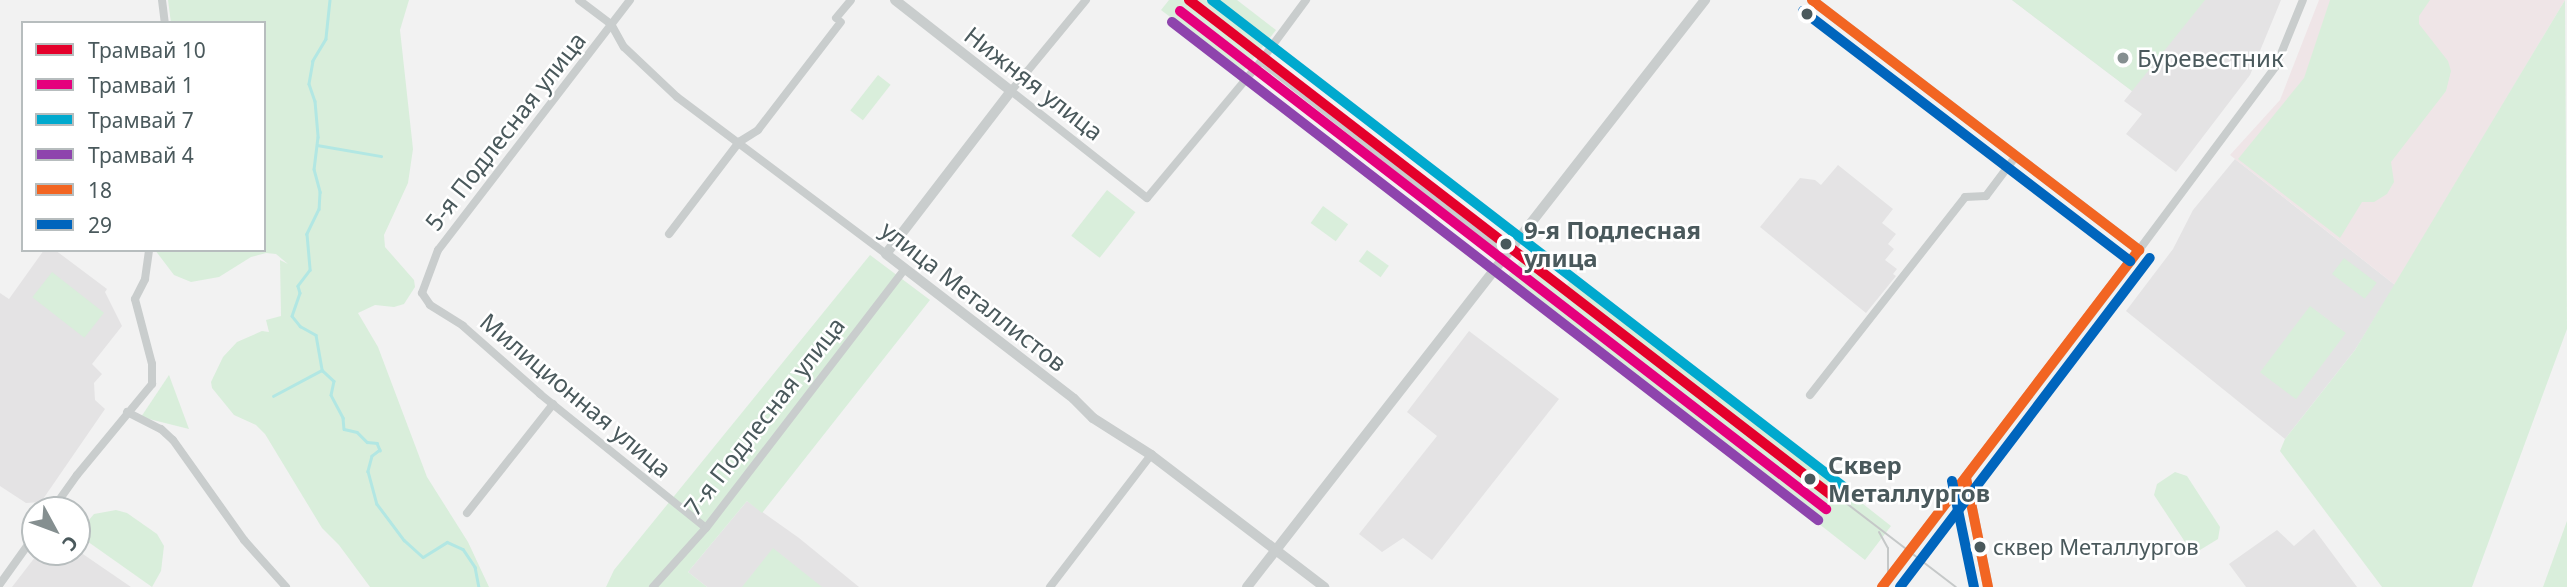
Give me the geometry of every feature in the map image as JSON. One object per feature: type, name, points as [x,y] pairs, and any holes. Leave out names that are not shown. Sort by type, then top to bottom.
[{"type":"street","points":[[162,0],[165,21]]},
{"type":"street","name":"улица Металлистов","points":[[579,0],[611,24],[624,47],[677,97],[886,254],[1074,400],[1093,418],[1151,454],[1324,587]]},
{"type":"street","name":"5-я Подлесная улица","points":[[422,293],[438,250],[630,0]]},
{"type":"street","points":[[669,234],[739,142],[758,130],[839,20],[850,0]]},
{"type":"street","name":"Нижняя улица","points":[[895,0],[1147,198],[1261,61]]},
{"type":"street","points":[[886,254],[1011,91],[1086,0]]},
{"type":"street","points":[[1306,0],[1261,61],[1507,253]]},
{"type":"street","points":[[1247,587],[1705,0]]},
{"type":"street","points":[[1812,0],[2139,250]]},
{"type":"street","points":[[1882,587],[2139,250],[2276,65],[2303,0]]},
{"type":"street","points":[[1810,395],[1965,197],[1986,196],[2016,156]]},
{"type":"street","points":[[63,496],[152,384],[152,364],[135,299],[145,279],[149,252]]},
{"type":"street","name":"7-я Подлесная улица","points":[[653,587],[706,528],[905,269]]},
{"type":"street","name":"Милиционная улица","points":[[422,293],[430,305],[463,326],[553,404],[706,528]]},
{"type":"street","points":[[467,513],[553,404]]},
{"type":"street","points":[[127,412],[161,429],[173,440],[244,540],[286,587]]},
{"type":"street","points":[[1050,587],[1151,454]]},
{"type":"street","points":[[1966,478],[1988,587]]},
{"type":"street","points":[[0,584],[21,555]]},
{"type":"shaded area","points":[[2012,0],[2281,0],[2250,75],[2176,172],[2126,134],[2142,114],[2124,101],[2132,91]]},
{"type":"shaded area","points":[[2319,0],[2565,0],[2395,285],[2230,155],[2280,100]]},
{"type":"shaded area","points":[[2235,159],[2395,285],[2355,350],[2285,439],[2126,311],[2173,249],[2193,210]]},
{"type":"shaded area","points":[[1838,165],[1893,209],[1882,223],[1896,234],[1888,244],[1894,249],[1885,260],[1897,269],[1893,274],[1896,276],[1866,313],[1760,227],[1800,178],[1815,180],[1821,185]]},
{"type":"shaded area","points":[[43,252],[58,252],[107,289],[105,292],[122,326],[92,364],[102,374],[94,383],[95,400],[105,409],[45,496],[21,496],[21,500],[0,486],[0,293],[9,299]]},
{"type":"shaded area","points":[[1469,331],[1559,399],[1432,560],[1403,538],[1382,552],[1359,534],[1437,436],[1407,412]]},
{"type":"shaded area","points":[[747,501],[799,538],[859,587],[707,587],[688,572]]},
{"type":"shaded area","points":[[2314,529],[2357,587],[2246,587],[2229,564],[2277,530],[2294,546]]},
{"type":"shaded area","points":[[91,560],[131,587],[12,587],[28,566],[91,566]]},
{"type":"green space","points":[[168,0],[409,0],[400,30],[413,149],[408,183],[384,235],[385,247],[414,280],[415,287],[404,304],[394,307],[375,305],[358,313],[378,347],[427,477],[468,542],[489,587],[370,587],[339,545],[322,528],[265,434],[256,425],[234,415],[212,388],[211,382],[223,357],[237,342],[262,331],[269,332],[266,320],[281,316],[280,260],[288,264],[276,254],[266,253],[251,257],[219,277],[191,282],[174,275],[157,252],[266,252],[266,21],[171,21]]},
{"type":"green space","points":[[1169,0],[1237,0],[1276,30],[1243,72],[1161,10]]},
{"type":"green space","name":"Буревестник","points":[[2012,0],[2205,0],[2132,91]]},
{"type":"green space","points":[[2330,0],[2430,0],[2419,16],[2419,24],[2448,61],[2451,71],[2446,91],[2391,162],[2394,182],[2387,194],[2374,202],[2362,202],[2340,238],[2238,159],[2304,78]]},
{"type":"green space","points":[[2565,0],[2567,329],[2472,587],[2382,587],[2280,451],[2285,439],[2355,350]]},
{"type":"green space","points":[[878,75],[891,85],[863,120],[850,110]]},
{"type":"green space","points":[[1107,190],[1135,212],[1100,258],[1071,236]]},
{"type":"green space","points":[[1323,206],[1348,224],[1336,241],[1311,223]]},
{"type":"green space","points":[[1367,250],[1389,266],[1381,277],[1359,261]]},
{"type":"green space","points":[[870,255],[930,300],[762,513],[747,501],[688,572],[707,587],[606,587],[614,570]]},
{"type":"green space","points":[[2344,258],[2377,283],[2365,299],[2332,274]]},
{"type":"green space","points":[[1522,259],[1562,291],[1574,276],[1891,526],[1865,560],[1506,278]]},
{"type":"green space","points":[[52,272],[104,313],[84,338],[32,297]]},
{"type":"green space","points":[[2310,306],[2346,333],[2296,399],[2260,372]]},
{"type":"green space","points":[[169,375],[189,429],[141,417]]},
{"type":"green space","points":[[2175,472],[2187,476],[2220,527],[2218,539],[2200,550],[2189,548],[2154,495],[2157,484]]},
{"type":"green space","points":[[116,510],[127,513],[157,534],[164,546],[161,571],[152,587],[91,544],[91,518],[94,514]]},
{"type":"green space","points":[[2567,521],[2567,587],[2543,587]]},
{"type":"green space","points":[[773,548],[822,587],[742,587]]},
{"type":"waterway","points":[[330,0],[326,39],[313,61],[309,84],[315,101],[318,137],[314,169],[320,192],[319,209],[307,234],[310,270],[298,286],[300,293],[292,316],[300,326],[316,335],[322,370],[334,381],[331,395],[343,418],[344,429],[357,432],[367,442],[377,443],[380,450],[372,456],[368,471],[377,504],[404,540],[423,557],[447,542],[463,549],[475,567],[479,587]]},
{"type":"waterway","points":[[317,145],[381,156]]},
{"type":"waterway","points":[[273,396],[322,370]]},
{"type":"tram line","name":"10","points":[[1189,0],[1835,498]]},
{"type":"tram line","name":"7","points":[[1212,0],[1844,487]]},
{"type":"tram line","name":"1","points":[[1180,11],[1826,509]]},
{"type":"tram line","name":"4","points":[[1172,22],[1818,520]]},
{"type":"tram line","points":[[1812,477],[1956,587]]},
{"type":"tram line","points":[[1879,532],[1888,548],[1888,587]]},
{"type":"transit line","name":"18","points":[[1812,0],[2139,250]]},
{"type":"transit line","name":"29","points":[[1803,11],[2130,261]]},
{"type":"transit line","name":"18","points":[[1882,587],[2139,250]]},
{"type":"transit line","name":"29","points":[[1900,587],[2150,258]]},
{"type":"transit line","name":"18","points":[[1966,478],[1988,587]]},
{"type":"transit line","name":"29","points":[[1952,481],[1974,587]]},
{"type":"place","name":"Буревестник","points":[[2123,58]]},
{"type":"place","name":"9-я Подлесная улица","points":[[1506,244]]},
{"type":"place","name":"Сквер Металлургов","points":[[1810,479]]},
{"type":"place","name":"сквер Металлургов","points":[[1980,547]]}]
